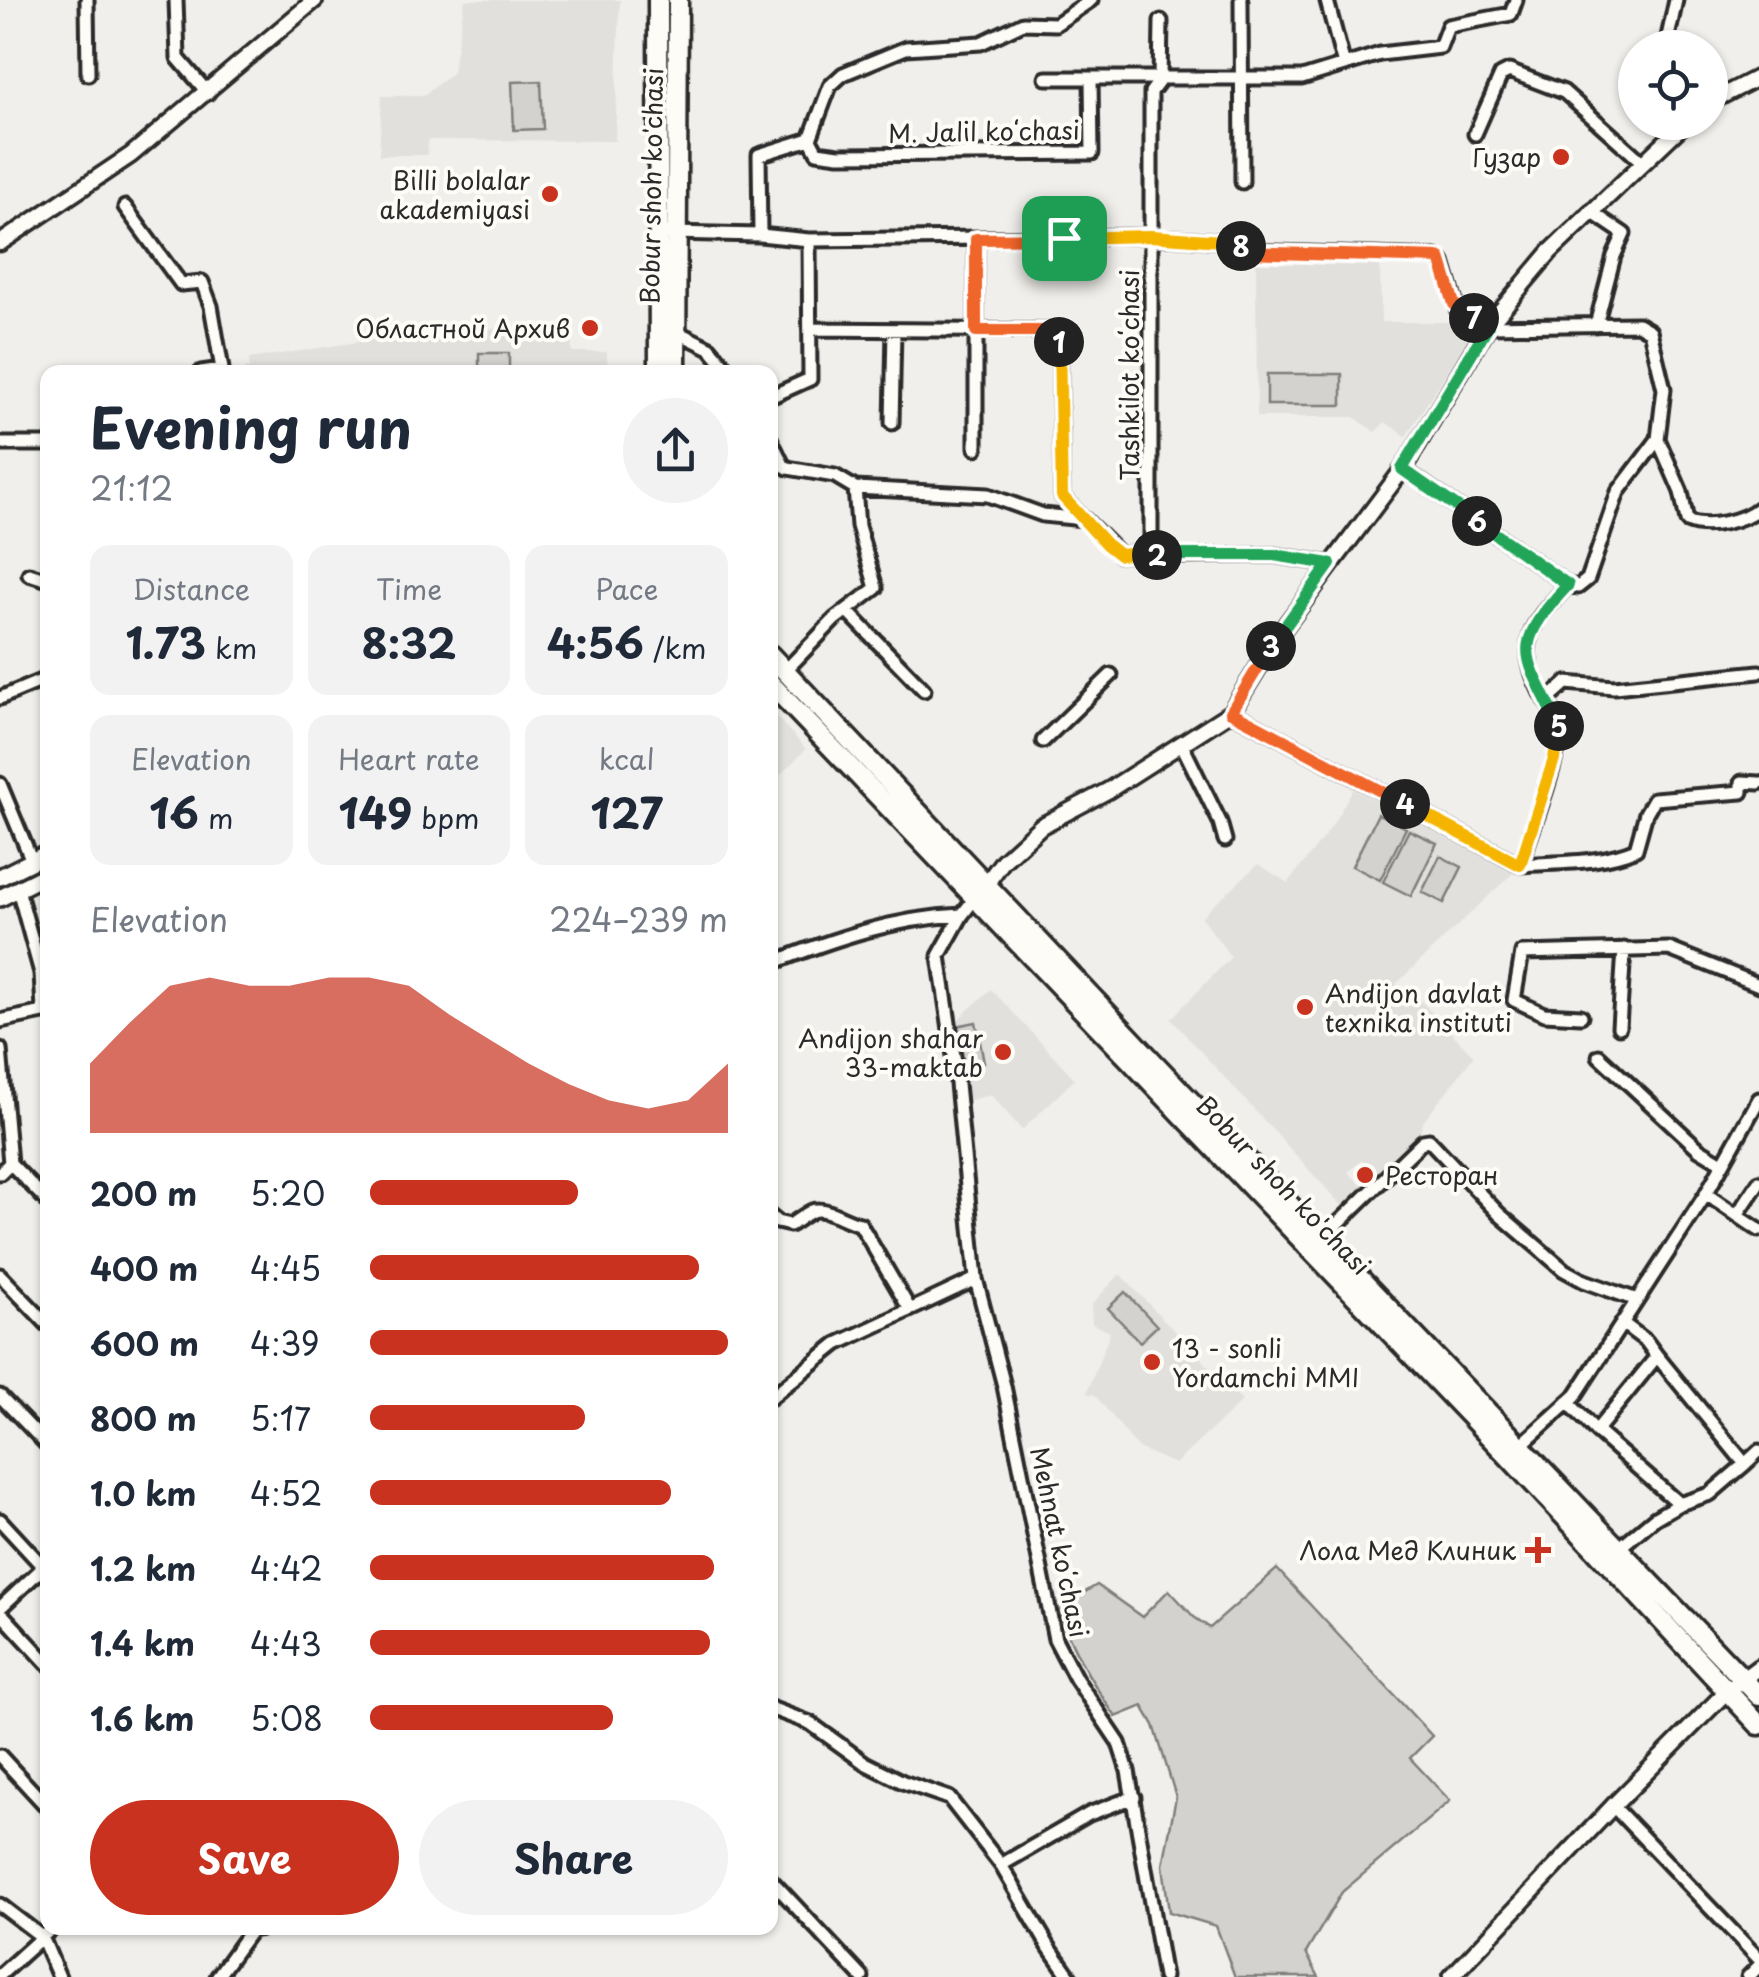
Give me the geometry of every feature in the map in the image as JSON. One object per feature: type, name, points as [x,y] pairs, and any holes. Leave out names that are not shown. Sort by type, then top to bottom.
[{"type":"main road","name":"Bobur shoh ko'chasi","points":[[658,0],[666,233],[676,365]]},
{"type":"main road","name":"Bobur shoh ko'chasi","points":[[659,365],[678,0]]},
{"type":"main road","name":"Bobur shoh ko'chasi","points":[[778,677],[1759,1725]]},
{"type":"main road","points":[[0,877],[40,857]]},
{"type":"main road","points":[[0,898],[40,878]]},
{"type":"main road","name":"Bobur shoh ko'chasi","points":[[981,891],[1323,1238],[1759,1696]]},
{"type":"street","points":[[87,0],[88,74]]},
{"type":"street","points":[[176,0],[178,58],[208,93]]},
{"type":"street","points":[[0,243],[131,155],[315,0]]},
{"type":"street","points":[[760,235],[759,155],[810,139],[830,86],[843,74],[906,48],[981,43],[1023,23],[1056,24],[1091,0]]},
{"type":"street","points":[[1241,0],[1242,182]]},
{"type":"street","points":[[1328,0],[1344,65]]},
{"type":"street","points":[[1046,78],[1302,78],[1380,54],[1440,47],[1448,26],[1510,14],[1516,0]]},
{"type":"street","points":[[1669,30],[1676,0]]},
{"type":"street","name":"Tashkilot koʻchasi","points":[[1152,552],[1152,92],[1160,80],[1161,20]]},
{"type":"street","points":[[1475,134],[1501,75],[1509,72],[1564,92],[1642,161]]},
{"type":"street","points":[[1728,93],[1759,77]]},
{"type":"street","name":"M. Jalil koʻchasi","points":[[810,139],[818,152],[839,155],[1092,153],[1091,79]]},
{"type":"street","points":[[981,891],[1002,861],[1042,826],[1108,790],[1231,712],[1277,637],[1402,469],[1488,326],[1550,252],[1666,140]]},
{"type":"street","points":[[125,207],[182,284],[202,282],[212,306],[221,365]]},
{"type":"street","points":[[1590,211],[1624,234],[1614,256],[1596,325]]},
{"type":"street","points":[[666,233],[809,240],[1151,236],[1236,242],[1246,252],[1440,258],[1457,309],[1488,326],[1638,324],[1650,331],[1664,390],[1658,439],[1618,492],[1588,579],[1578,587],[1568,585],[1402,469]]},
{"type":"street","points":[[976,239],[976,448]]},
{"type":"street","points":[[778,393],[810,379],[809,240]]},
{"type":"street","points":[[810,330],[1059,331],[1062,496],[1120,555],[1274,555],[1330,564]]},
{"type":"street","points":[[892,423],[894,330]]},
{"type":"street","points":[[675,331],[710,348],[724,365]]},
{"type":"street","points":[[1658,439],[1681,492],[1683,514],[1688,521],[1696,525],[1746,518],[1759,508]]},
{"type":"street","points":[[0,444],[40,444]]},
{"type":"street","points":[[778,454],[788,468],[834,476],[855,488],[988,495],[1043,515],[1084,519]]},
{"type":"street","points":[[778,677],[835,618],[876,588],[858,526],[855,488]]},
{"type":"street","points":[[30,574],[40,577]]},
{"type":"street","points":[[1520,865],[1554,759],[1559,726],[1532,674],[1526,642],[1540,615],[1568,585]]},
{"type":"street","points":[[847,611],[924,690]]},
{"type":"street","points":[[1546,701],[1568,683],[1621,687],[1759,672]]},
{"type":"street","points":[[1043,741],[1111,675]]},
{"type":"street","points":[[0,698],[40,681]]},
{"type":"street","points":[[1231,712],[1520,865],[1628,852],[1636,849],[1654,799],[1742,792],[1742,782],[1759,783]]},
{"type":"street","points":[[1182,745],[1225,840]]},
{"type":"street","points":[[0,784],[40,857]]},
{"type":"street","points":[[18,889],[40,969]]},
{"type":"street","name":"Mehnat koʻchasi","points":[[981,891],[939,956],[955,1063],[976,1279],[1004,1386],[1054,1640],[1119,1743],[1134,1797],[1164,1977]]},
{"type":"street","points":[[778,961],[876,926],[962,915]]},
{"type":"street","points":[[1619,1027],[1624,948]]},
{"type":"street","points":[[1581,1016],[1544,1014],[1514,1000],[1519,956],[1529,952],[1669,949],[1757,984],[1759,970]]},
{"type":"street","points":[[0,1021],[40,1011]]},
{"type":"street","points":[[0,1049],[10,1163],[40,1194]]},
{"type":"street","points":[[1599,1056],[1699,1149],[1722,1163]]},
{"type":"street","points":[[1520,1446],[1568,1402],[1706,1194],[1759,1100]]},
{"type":"street","points":[[1323,1238],[1423,1141],[1429,1140],[1499,1214],[1564,1270],[1637,1300]]},
{"type":"street","points":[[0,1174],[10,1163]]},
{"type":"street","points":[[1738,1214],[1759,1182]]},
{"type":"street","points":[[1706,1194],[1759,1230]]},
{"type":"street","points":[[778,1222],[790,1224],[822,1210],[860,1224],[909,1308]]},
{"type":"street","points":[[0,1274],[40,1316]]},
{"type":"street","points":[[778,1392],[837,1344],[976,1279]]},
{"type":"street","points":[[1622,1323],[1646,1340],[1745,1464]]},
{"type":"street","points":[[1596,1431],[1656,1356]]},
{"type":"street","points":[[0,1396],[40,1438]]},
{"type":"street","points":[[1568,1402],[1679,1504]]},
{"type":"street","points":[[1618,1548],[1655,1518],[1679,1504],[1710,1494],[1759,1452]]},
{"type":"street","points":[[0,1520],[40,1562]]},
{"type":"street","points":[[40,1573],[0,1610],[40,1655]]},
{"type":"street","points":[[1451,1977],[1613,1806],[1728,1691],[1759,1666]]},
{"type":"street","points":[[778,1711],[810,1723],[878,1769],[949,1798],[1001,1865],[1070,1977]]},
{"type":"street","points":[[0,1756],[40,1799]]},
{"type":"street","points":[[1001,1865],[1089,1814],[1134,1797]]},
{"type":"street","points":[[1613,1806],[1759,1963],[1748,1977]]},
{"type":"street","points":[[778,1888],[862,1977]]},
{"type":"street","points":[[0,1905],[40,1928]]},
{"type":"street","points":[[0,1975],[44,1935]]},
{"type":"street","points":[[48,1935],[59,1977]]},
{"type":"street","points":[[217,1977],[250,1935]]},
{"type":"shaded area","points":[[465,0],[620,0],[615,141],[428,140],[427,155],[379,155],[382,96],[424,95],[452,73]]},
{"type":"shaded area","points":[[541,81],[543,129],[514,130],[512,82]]},
{"type":"shaded area","points":[[1256,260],[1380,263],[1381,322],[1466,322],[1467,341],[1406,436],[1385,422],[1375,432],[1354,417],[1257,417]]},
{"type":"shaded area","points":[[571,328],[572,352],[607,352],[608,365],[249,365],[249,359],[396,336],[399,329]]},
{"type":"shaded area","points":[[479,353],[509,353],[509,365],[479,365]]},
{"type":"shaded area","points":[[1267,374],[1342,374],[1342,405],[1267,405]]},
{"type":"shaded area","points":[[778,719],[806,749],[778,777]]},
{"type":"shaded area","name":"Andijon davlat texnika instituti","points":[[1353,789],[1514,872],[1396,984],[1406,996],[1411,991],[1474,1056],[1423,1122],[1418,1139],[1379,1178],[1362,1160],[1348,1172],[1366,1190],[1346,1210],[1171,1019],[1231,957],[1201,917],[1258,864],[1288,883],[1330,829]]},
{"type":"shaded area","points":[[1378,814],[1406,828],[1380,880],[1352,866]]},
{"type":"shaded area","points":[[1409,830],[1437,843],[1411,896],[1383,882]]},
{"type":"shaded area","points":[[1440,856],[1462,867],[1444,903],[1422,892]]},
{"type":"shaded area","name":"Andijon shahar 33-maktab","points":[[991,989],[1075,1079],[1022,1130],[991,1095],[965,1101],[953,1024]]},
{"type":"shaded area","points":[[976,1022],[984,1062],[963,1066],[956,1026]]},
{"type":"shaded area","name":"13 - sonli Yordamchi MMI","points":[[1120,1274],[1242,1401],[1175,1464],[1138,1448],[1095,1395],[1087,1393],[1110,1332],[1092,1324],[1091,1305]]},
{"type":"shaded area","points":[[1125,1292],[1157,1326],[1140,1342],[1108,1308]]},
{"type":"shaded area","points":[[1277,1569],[1432,1736],[1410,1758],[1450,1801],[1342,1892],[1306,1953],[1319,1977],[1235,1977],[1216,1926],[1169,1912],[1163,1865],[1176,1797],[1154,1725],[1143,1706],[1116,1717],[1082,1664],[1058,1608],[1097,1585],[1142,1617],[1169,1590],[1210,1628]]},
{"type":"place","name":"Гузар","points":[[1561,157]]},
{"type":"place","name":"Billi bolalar akademiyasi","points":[[550,194]]},
{"type":"place","name":"Областной Архив","points":[[590,328]]},
{"type":"place","name":"Andijon davlat texnika instituti","points":[[1305,1007]]},
{"type":"place","name":"Andijon shahar 33-maktab","points":[[1003,1052]]},
{"type":"place","name":"Ресторан","points":[[1365,1175]]},
{"type":"place","name":"13 - sonli Yordamchi MMI","points":[[1152,1362]]},
{"type":"place","name":"Лола Мед Клиник","points":[[1538,1550]]},
{"type":"route","points":[[1151,236],[1236,242],[1246,252],[1440,258],[1443,262],[1457,309],[1488,326],[1402,469],[1568,585],[1540,615],[1526,642],[1532,674],[1559,726],[1554,759],[1520,865],[1231,712],[1277,637],[1330,564],[1274,555],[1120,555],[1062,496],[1059,331],[976,331],[976,239],[1064,238],[1151,236]]}]
